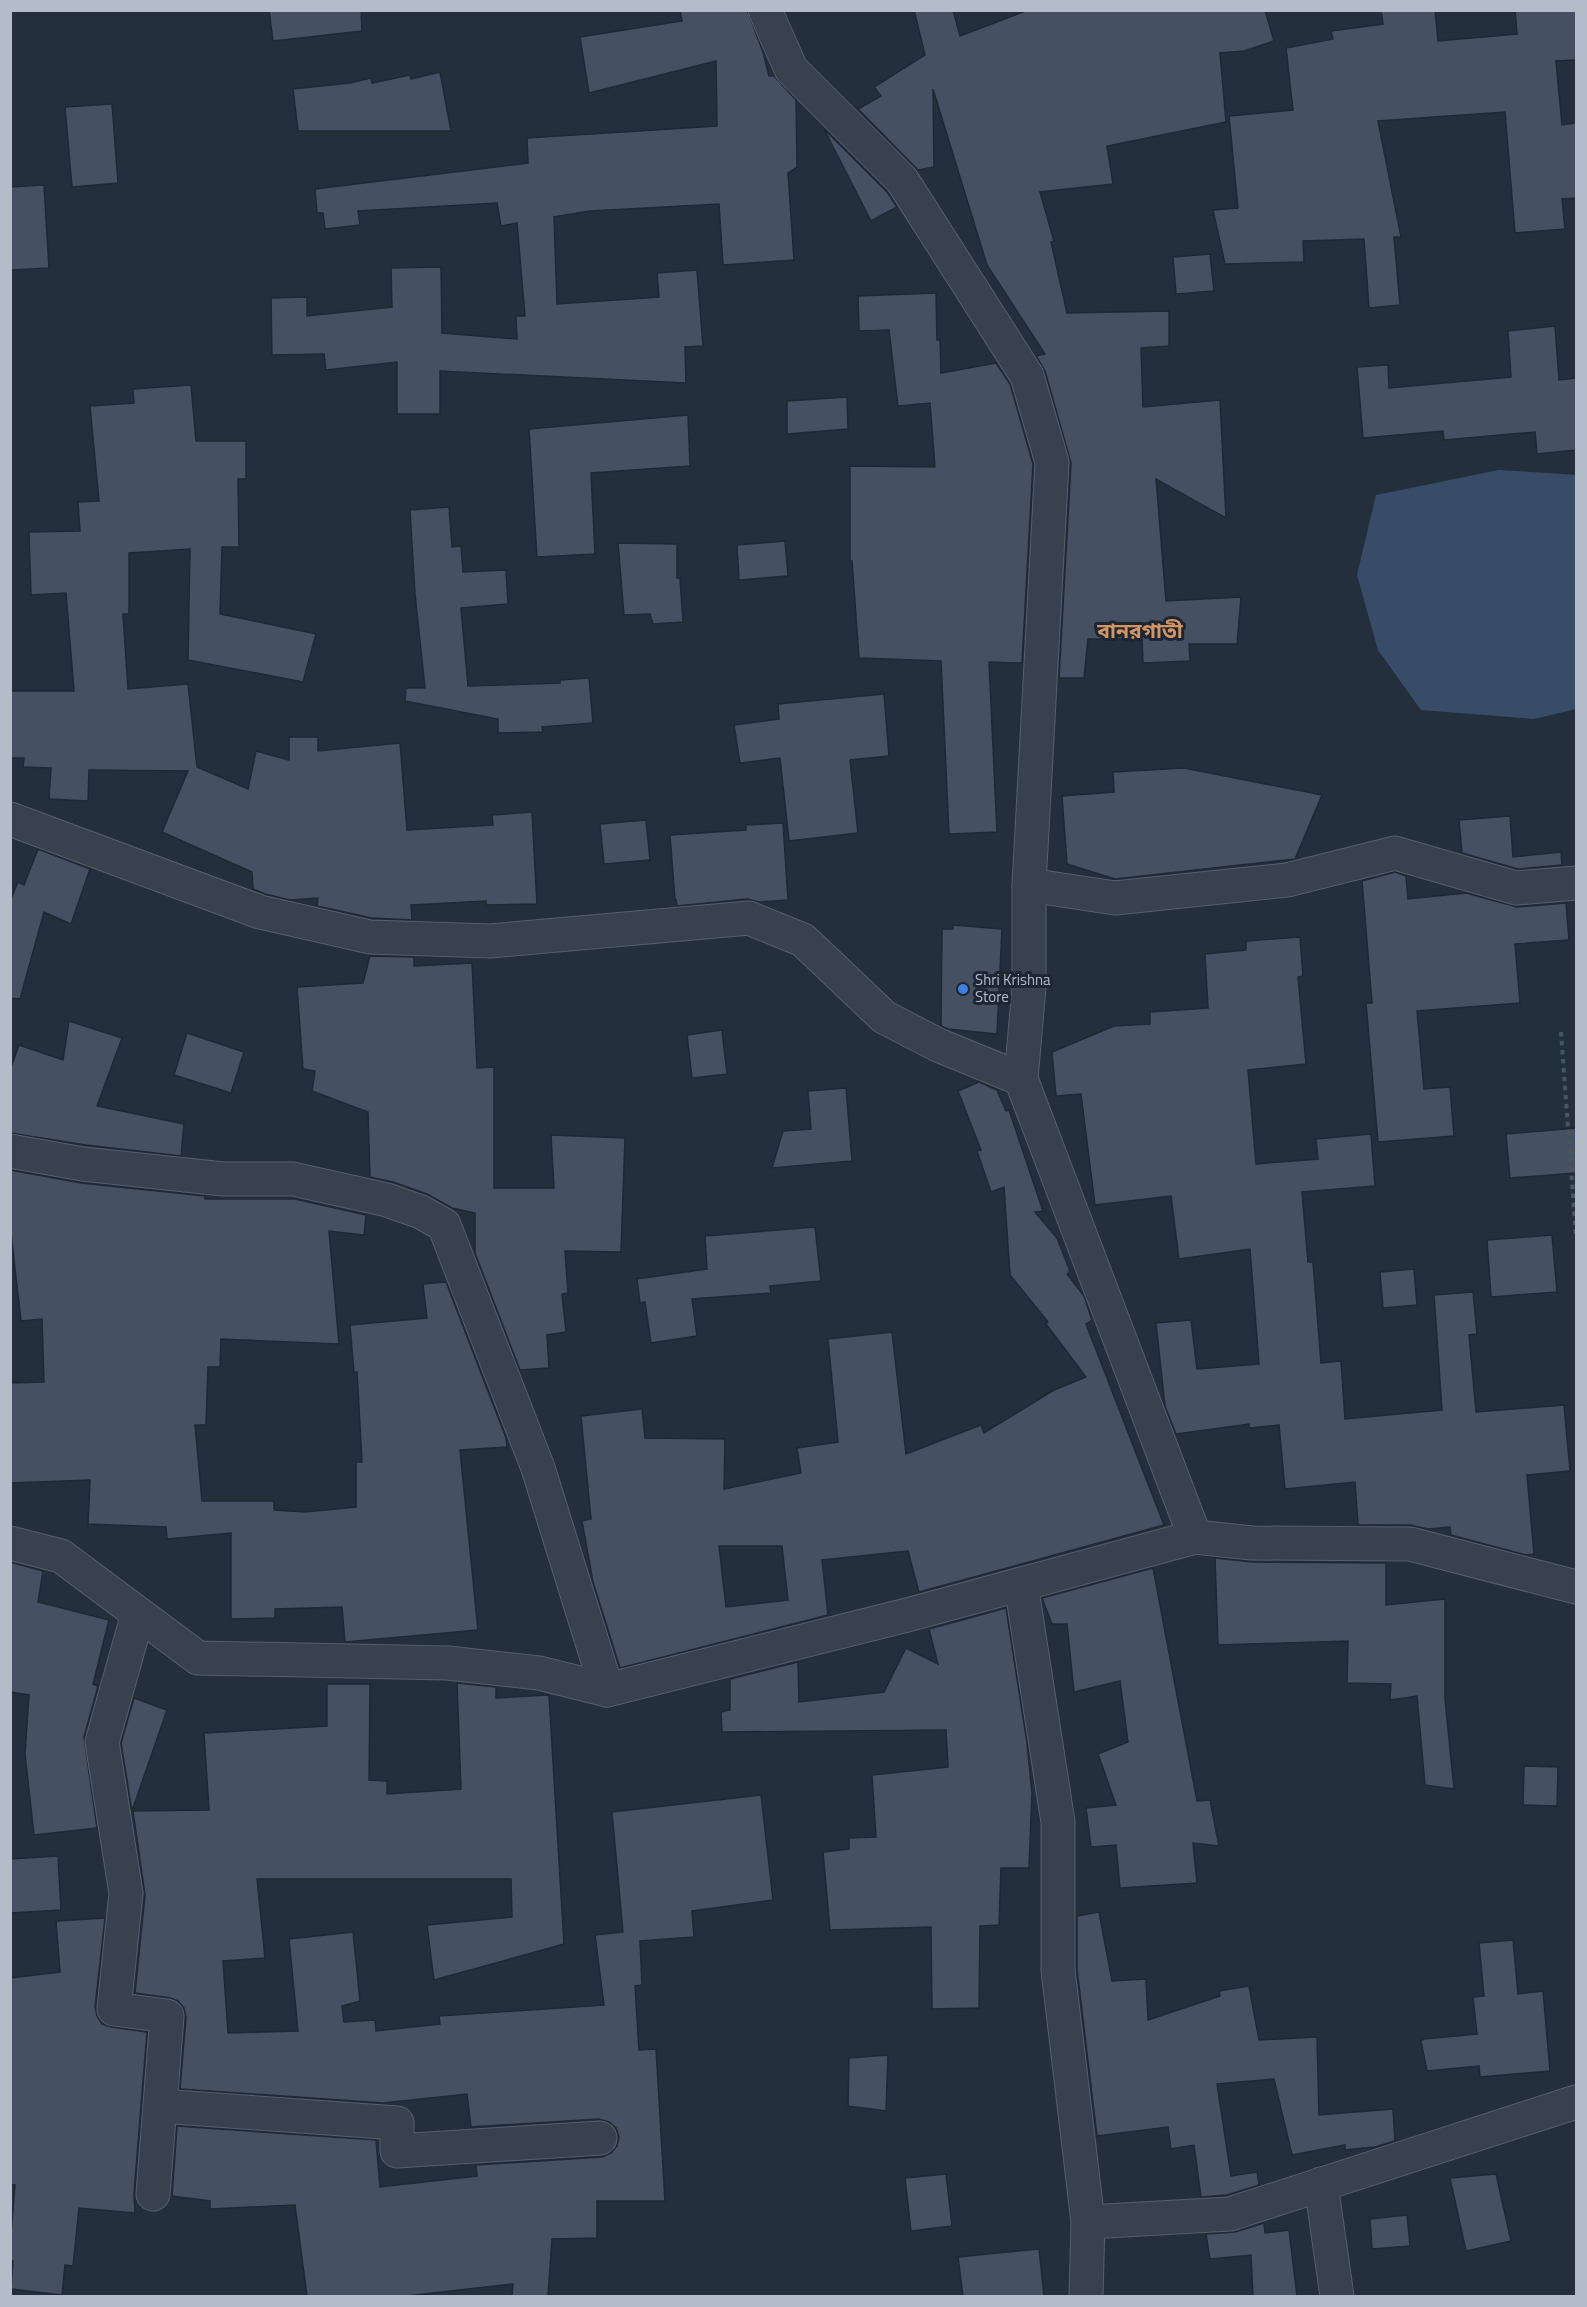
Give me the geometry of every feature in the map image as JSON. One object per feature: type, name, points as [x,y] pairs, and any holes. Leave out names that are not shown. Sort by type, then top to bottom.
[{"type":"street","points":[[765,10],[791,69],[902,180],[1027,376],[1052,462],[1029,885],[1029,987],[1021,1079],[1195,1536]]},
{"type":"street","points":[[10,819],[260,912],[370,937],[490,941],[749,918],[803,940],[884,1017],[938,1046],[1021,1079]]},
{"type":"street","points":[[1029,885],[1115,898],[1287,880],[1395,854],[1516,888],[1576,883]]},
{"type":"street","points":[[10,1151],[83,1164],[223,1179],[293,1179],[387,1200],[421,1212],[444,1225],[538,1468],[607,1690]]},
{"type":"street","points":[[10,1543],[61,1556],[198,1659],[448,1662],[539,1673],[607,1690],[1020,1584],[1195,1536],[1252,1543],[1410,1544],[1576,1587]]},
{"type":"street","points":[[1020,1584],[1058,1822],[1058,1970],[1088,2222],[1086,2296]]},
{"type":"street","points":[[138,1614],[102,1742],[126,1893],[114,2009],[167,2016],[153,2194]]},
{"type":"street","points":[[1088,2222],[1230,2214],[1576,2102]]},
{"type":"street","points":[[160,2106],[398,2123],[397,2151],[600,2138]]},
{"type":"street","points":[[1321,2184],[1337,2296]]},
{"type":"path","points":[[1561,1032],[1576,1236]]},
{"type":"water","points":[[1499,470],[1576,475],[1576,709],[1534,719],[1421,710],[1378,650],[1357,575],[1376,495]]},
{"type":"building","points":[[269,10],[361,10],[362,31],[273,41]]},
{"type":"building","points":[[680,10],[747,10],[763,52],[769,76],[774,76],[796,100],[797,167],[788,173],[794,260],[723,265],[719,204],[590,211],[554,217],[557,304],[659,297],[657,273],[697,270],[703,346],[685,347],[686,383],[440,371],[440,414],[397,414],[397,362],[326,370],[324,354],[272,355],[271,298],[307,297],[307,316],[392,307],[391,268],[441,267],[442,333],[517,339],[516,316],[525,316],[517,223],[501,226],[497,203],[358,211],[360,225],[325,229],[323,213],[317,213],[315,189],[528,163],[527,138],[717,126],[716,61],[589,93],[580,37],[682,21]]},
{"type":"building","points":[[914,10],[953,10],[960,36],[1028,10],[1265,10],[1274,41],[1244,51],[1220,53],[1226,122],[1107,146],[1113,184],[1040,192],[1054,241],[1051,242],[1067,313],[1169,311],[1169,346],[1141,348],[1143,407],[1220,400],[1226,518],[1156,479],[1166,601],[1241,597],[1237,644],[1189,644],[1190,661],[1143,663],[1142,639],[1088,639],[1084,678],[1059,678],[1071,463],[1045,371],[1036,356],[1045,354],[987,265],[933,89],[934,167],[918,170],[858,109],[881,96],[874,87],[925,55]]},
{"type":"building","points":[[1381,10],[1435,10],[1438,41],[1517,34],[1515,10],[1576,10],[1576,60],[1556,61],[1562,125],[1576,123],[1576,198],[1562,199],[1565,229],[1515,233],[1505,112],[1378,121],[1401,237],[1394,237],[1400,305],[1369,308],[1364,239],[1303,241],[1304,262],[1225,264],[1213,210],[1238,208],[1229,116],[1293,110],[1286,48],[1333,39],[1331,31],[1383,24]]},
{"type":"building","points":[[440,72],[451,131],[298,131],[293,89],[350,83],[371,78],[372,83],[410,75],[411,79]]},
{"type":"building","points":[[112,104],[118,183],[72,187],[65,107]]},
{"type":"building","points":[[824,129],[887,192],[897,207],[871,221]]},
{"type":"building","points":[[44,185],[49,268],[10,270],[10,187]]},
{"type":"building","points":[[1210,254],[1214,291],[1176,294],[1173,257]]},
{"type":"building","points":[[936,293],[937,340],[940,340],[941,373],[996,363],[1010,384],[1033,464],[1022,663],[989,662],[997,832],[949,834],[941,661],[859,658],[852,561],[850,561],[850,466],[935,467],[930,403],[898,406],[889,330],[859,331],[858,296]]},
{"type":"building","points":[[1555,326],[1559,380],[1576,378],[1576,450],[1537,454],[1535,432],[1444,440],[1443,431],[1363,438],[1357,367],[1388,365],[1389,388],[1511,377],[1508,331]]},
{"type":"building","points":[[191,385],[196,441],[246,441],[246,479],[238,479],[239,547],[222,547],[220,614],[316,634],[303,682],[188,660],[190,549],[129,553],[129,614],[123,614],[128,689],[188,684],[197,767],[248,789],[256,751],[289,760],[289,737],[318,737],[318,751],[400,743],[407,830],[493,825],[492,815],[532,812],[537,904],[486,905],[486,901],[411,905],[412,920],[372,918],[317,906],[318,898],[290,900],[265,894],[253,889],[252,872],[162,832],[188,771],[89,770],[88,801],[49,799],[51,768],[23,767],[24,758],[10,758],[10,691],[74,691],[66,593],[31,595],[29,532],[80,531],[78,502],[99,501],[90,406],[134,403],[133,389]]},
{"type":"building","points":[[847,397],[848,429],[787,434],[787,401]]},
{"type":"building","points":[[688,415],[690,466],[591,473],[595,554],[537,557],[529,429]]},
{"type":"building","points":[[449,507],[452,547],[461,546],[463,572],[506,570],[508,604],[461,608],[468,686],[560,683],[560,680],[589,678],[593,723],[542,727],[543,732],[498,733],[498,719],[405,701],[406,688],[425,688],[415,594],[410,510]]},
{"type":"building","points":[[785,541],[788,576],[739,580],[737,545]]},
{"type":"building","points":[[618,543],[677,544],[677,578],[680,578],[683,622],[653,624],[650,614],[624,615]]},
{"type":"building","points":[[884,694],[889,756],[850,760],[858,833],[789,841],[780,758],[740,763],[734,725],[779,719],[778,704]]},
{"type":"building","points":[[1184,768],[1322,795],[1295,859],[1115,879],[1067,864],[1062,796],[1114,792],[1113,772]]},
{"type":"building","points":[[1510,816],[1513,857],[1561,852],[1562,865],[1518,869],[1462,853],[1459,820]]},
{"type":"building","points":[[646,820],[650,860],[604,864],[600,824]]},
{"type":"building","points":[[783,823],[788,900],[759,902],[747,899],[677,906],[670,835],[746,830],[746,825]]},
{"type":"building","points":[[38,849],[90,869],[71,924],[44,912],[20,999],[10,998],[10,901],[18,882],[24,885]]},
{"type":"building","points":[[1395,872],[1406,876],[1408,899],[1466,893],[1517,907],[1566,903],[1569,940],[1515,944],[1520,1003],[1417,1011],[1424,1089],[1450,1087],[1454,1136],[1378,1142],[1366,1003],[1372,1003],[1362,881]]},
{"type":"building","points":[[953,925],[1002,929],[997,1034],[948,1029],[941,1026],[942,929],[953,929]]},
{"type":"building","points":[[1300,937],[1303,976],[1298,977],[1306,1064],[1248,1070],[1256,1164],[1318,1159],[1316,1139],[1371,1134],[1375,1186],[1302,1192],[1308,1262],[1313,1262],[1321,1363],[1341,1361],[1345,1419],[1442,1410],[1434,1295],[1473,1292],[1477,1334],[1469,1335],[1476,1412],[1564,1405],[1570,1471],[1527,1475],[1534,1554],[1526,1555],[1451,1535],[1450,1527],[1428,1529],[1410,1525],[1358,1525],[1355,1482],[1285,1489],[1279,1425],[1249,1428],[1249,1424],[1176,1434],[1165,1406],[1156,1323],[1191,1320],[1197,1369],[1259,1364],[1250,1249],[1179,1259],[1171,1196],[1095,1205],[1081,1094],[1056,1096],[1052,1052],[1114,1026],[1150,1024],[1150,1012],[1208,1008],[1205,954],[1246,950],[1246,941]]},
{"type":"building","points":[[370,956],[414,957],[414,966],[472,963],[477,1068],[494,1067],[494,1188],[554,1188],[551,1135],[625,1138],[621,1252],[565,1251],[568,1293],[562,1294],[566,1332],[547,1335],[549,1368],[520,1370],[475,1253],[475,1213],[452,1208],[427,1194],[393,1182],[370,1177],[368,1112],[312,1091],[315,1071],[303,1069],[297,987],[363,983]]},
{"type":"building","points":[[69,1021],[122,1038],[97,1106],[184,1124],[181,1156],[10,1133],[10,1070],[19,1045],[63,1060]]},
{"type":"building","points":[[722,1030],[727,1074],[692,1078],[687,1035]]},
{"type":"building","points":[[187,1033],[244,1052],[231,1093],[174,1075]]},
{"type":"building","points":[[979,1082],[997,1090],[1006,1111],[1009,1110],[1043,1211],[1035,1212],[1057,1238],[1070,1271],[1067,1274],[1084,1296],[1092,1320],[1086,1324],[1164,1525],[919,1592],[908,1551],[822,1560],[828,1615],[620,1668],[593,1582],[582,1521],[591,1519],[581,1416],[642,1409],[645,1438],[725,1439],[724,1489],[801,1473],[797,1448],[838,1442],[828,1339],[892,1332],[906,1454],[981,1425],[984,1433],[1054,1390],[1086,1377],[1046,1324],[1048,1322],[1010,1275],[1004,1187],[991,1192],[977,1151],[981,1150],[958,1091]],"holes":[[[719,1546],[782,1546],[788,1600],[726,1607]]]},
{"type":"building","points":[[846,1088],[852,1161],[772,1168],[783,1131],[811,1129],[808,1091]]},
{"type":"building","points":[[1576,1128],[1576,1173],[1510,1178],[1506,1134]]},
{"type":"building","points":[[10,1170],[81,1183],[205,1196],[205,1199],[295,1199],[366,1215],[364,1235],[329,1231],[339,1344],[221,1339],[220,1367],[208,1367],[206,1425],[195,1425],[202,1501],[274,1501],[274,1510],[305,1512],[356,1507],[356,1462],[362,1462],[357,1372],[354,1373],[350,1325],[427,1318],[423,1284],[446,1282],[506,1438],[507,1447],[460,1450],[478,1630],[345,1642],[342,1607],[275,1609],[275,1618],[231,1619],[231,1533],[167,1539],[166,1527],[88,1524],[90,1480],[10,1483],[10,1383],[44,1382],[42,1319],[21,1321],[10,1224]]},
{"type":"building","points":[[815,1227],[821,1281],[770,1286],[771,1293],[692,1299],[697,1336],[651,1343],[645,1302],[640,1303],[637,1279],[707,1269],[705,1236]]},
{"type":"building","points":[[1552,1235],[1557,1292],[1491,1297],[1487,1240]]},
{"type":"building","points":[[1414,1269],[1417,1305],[1383,1308],[1380,1272]]},
{"type":"building","points":[[1215,1558],[1252,1562],[1386,1563],[1386,1605],[1445,1599],[1445,1699],[1454,1789],[1425,1785],[1417,1696],[1390,1700],[1391,1684],[1347,1683],[1348,1641],[1218,1645]]},
{"type":"building","points":[[10,1562],[43,1571],[38,1602],[109,1620],[93,1684],[98,1686],[84,1737],[97,1828],[34,1835],[25,1754],[29,1695],[10,1692]]},
{"type":"building","points":[[1153,1568],[1197,1801],[1210,1800],[1219,1846],[1193,1843],[1197,1883],[1120,1888],[1116,1845],[1091,1847],[1086,1808],[1116,1805],[1098,1754],[1128,1742],[1120,1681],[1074,1692],[1067,1624],[1052,1624],[1042,1598]]},
{"type":"building","points":[[1006,1608],[1027,1743],[1032,1793],[1029,1868],[1001,1868],[999,1925],[980,1926],[979,2008],[932,2009],[931,1927],[830,1930],[823,1852],[849,1849],[849,1838],[876,1837],[872,1775],[948,1767],[946,1730],[722,1732],[721,1712],[730,1710],[730,1679],[798,1662],[799,1702],[884,1692],[906,1648],[938,1664],[929,1629]]},
{"type":"building","points":[[457,1683],[496,1687],[496,1698],[549,1695],[564,1944],[434,1980],[427,1925],[512,1917],[511,1879],[257,1879],[265,1958],[223,1961],[228,2033],[298,2031],[289,1939],[353,1932],[360,2001],[342,2006],[344,2022],[375,2020],[376,2031],[440,2024],[439,2016],[604,2005],[595,1935],[623,1932],[612,1812],[761,1795],[773,1900],[692,1911],[694,1937],[640,1941],[642,1985],[635,1986],[639,2050],[656,2049],[665,2201],[597,2201],[597,2238],[552,2239],[548,2296],[512,2296],[513,2284],[406,2296],[307,2296],[295,2205],[210,2209],[210,2201],[172,2196],[177,2126],[376,2140],[380,2187],[477,2176],[476,2165],[602,2157],[611,2153],[617,2146],[619,2137],[616,2128],[609,2122],[599,2119],[471,2127],[467,2094],[383,2103],[180,2089],[186,2017],[184,2008],[178,2001],[170,1998],[135,1993],[145,1895],[133,1811],[209,1810],[204,1733],[327,1726],[327,1684],[370,1684],[369,1780],[387,1781],[387,1794],[461,1789]]},
{"type":"building","points":[[134,1698],[167,1710],[132,1811],[121,1743]]},
{"type":"building","points":[[1524,1766],[1558,1767],[1557,1806],[1523,1805]]},
{"type":"building","points":[[58,1856],[61,1910],[10,1913],[10,1859]]},
{"type":"building","points":[[1099,1912],[1112,1981],[1146,1979],[1148,2020],[1220,1996],[1219,1991],[1249,1986],[1259,2040],[1317,2037],[1319,2115],[1393,2109],[1395,2141],[1375,2147],[1345,2150],[1345,2145],[1292,2155],[1274,2079],[1217,2084],[1231,2176],[1257,2172],[1259,2185],[1227,2195],[1201,2197],[1194,2145],[1171,2149],[1168,2127],[1097,2136],[1077,1969],[1077,1916]]},
{"type":"building","points":[[105,1918],[95,2007],[97,2016],[102,2024],[111,2027],[147,2032],[134,2193],[135,2213],[79,2208],[73,2266],[65,2265],[62,2295],[11,2289],[13,2261],[10,2261],[10,2245],[15,2185],[10,2184],[10,1978],[60,1972],[56,1921]]},
{"type":"building","points":[[1513,1940],[1518,1994],[1543,1991],[1550,2071],[1480,2077],[1479,2066],[1427,2071],[1421,2041],[1477,2034],[1473,1997],[1484,1996],[1479,1943]]},
{"type":"building","points":[[888,2055],[886,2111],[848,2106],[849,2058]]},
{"type":"building","points":[[946,2174],[952,2226],[911,2231],[905,2178]]},
{"type":"building","points":[[1496,2174],[1511,2241],[1466,2251],[1450,2178]]},
{"type":"building","points":[[1407,2215],[1410,2246],[1372,2249],[1370,2219]]},
{"type":"building","points":[[1264,2223],[1265,2233],[1289,2230],[1297,2296],[1253,2296],[1251,2255],[1210,2259],[1206,2234],[1235,2232]]},
{"type":"building","points":[[1039,2249],[1044,2296],[963,2296],[958,2257]]},
{"type":"place","name":"Shri Krishna Store","points":[[963,989]]},
{"type":"district","name":"বানরগাতী","points":[[1140,631]]}]
